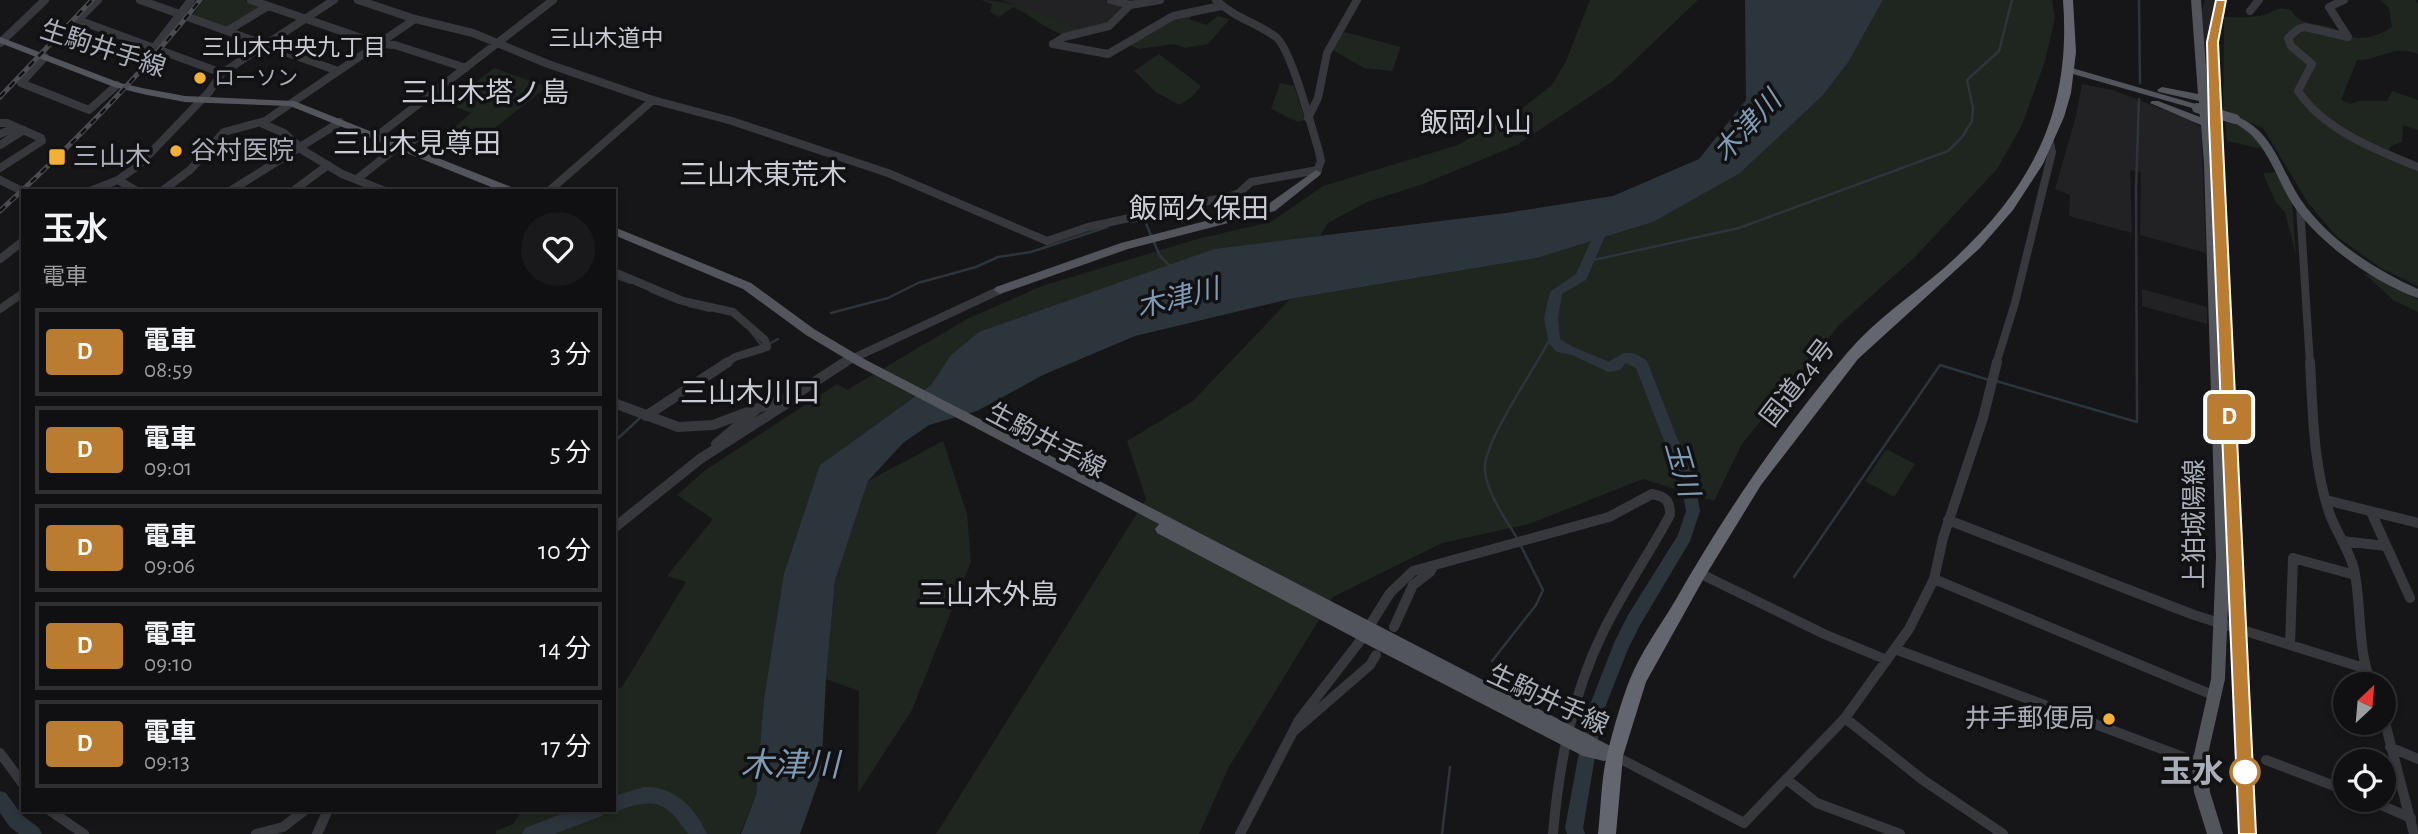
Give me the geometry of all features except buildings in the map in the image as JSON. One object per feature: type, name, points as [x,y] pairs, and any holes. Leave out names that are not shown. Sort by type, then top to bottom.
[{"type":"highway","name":"国道24号","points":[[1607,834],[1615,756],[1638,680],[1699,573],[1756,481],[1853,355],[1976,245],[2020,191],[2049,138],[2061,106],[2069,70],[2071,31],[2068,0]]},
{"type":"main road","name":"上狛城陽線","points":[[2196,0],[2199,61],[2206,99],[2223,556],[2219,668],[2199,763],[2202,792],[2215,834]]},
{"type":"main road","name":"生駒井手線","points":[[1,41],[117,85],[167,96],[291,103],[507,189]]},
{"type":"main road","points":[[2069,70],[2235,119],[2259,134],[2300,206],[2318,227],[2353,256],[2418,294]]},
{"type":"main road","points":[[2094,76],[2206,99]]},
{"type":"main road","points":[[2094,76],[2206,123]]},
{"type":"main road","points":[[1000,290],[1125,246],[1271,208],[1317,172]]},
{"type":"main road","name":"生駒井手線","points":[[616,232],[747,286],[853,363],[1570,736],[1588,751],[1615,756]]},
{"type":"street","points":[[1,41],[45,0]]},
{"type":"street","points":[[98,0],[79,20],[222,73]]},
{"type":"street","points":[[140,0],[338,71]]},
{"type":"street","points":[[154,48],[191,0]]},
{"type":"street","points":[[251,0],[379,44],[395,45],[466,68]]},
{"type":"street","points":[[95,189],[118,180],[139,165],[202,100],[222,73],[334,0]]},
{"type":"street","points":[[358,0],[415,19],[473,33],[496,44],[653,100],[733,121],[774,137],[888,173],[1046,241],[1088,227],[1231,196],[1240,193],[1251,182],[1317,172],[1320,158],[1283,44],[1275,36],[1217,2],[1173,16],[1108,54],[1053,44],[1064,37],[1109,26],[1130,5]]},
{"type":"street","points":[[377,136],[553,0]]},
{"type":"street","points":[[1111,0],[1130,5],[1160,0]]},
{"type":"street","points":[[1308,118],[1317,101],[1325,57],[1344,28],[1357,0]]},
{"type":"street","points":[[2250,11],[2259,0]]},
{"type":"street","points":[[2344,0],[2329,6],[2348,37],[2305,27],[2298,29],[2288,38],[2291,46],[2312,64],[2298,91],[2301,97],[2323,115],[2365,145],[2418,167]]},
{"type":"street","points":[[227,31],[268,6]]},
{"type":"street","points":[[261,124],[415,19]]},
{"type":"street","points":[[45,57],[21,83],[89,110],[117,85]]},
{"type":"street","points":[[551,189],[653,100]]},
{"type":"street","points":[[233,189],[340,122]]},
{"type":"street","points":[[0,123],[20,129],[41,138],[42,141],[20,156],[1,161]]},
{"type":"street","points":[[165,189],[191,170],[224,132],[244,125],[261,124],[284,133],[299,147],[342,174],[380,189]]},
{"type":"street","points":[[0,134],[20,129]]},
{"type":"street","points":[[0,145],[20,129]]},
{"type":"street","points":[[357,179],[401,146],[423,134],[439,140]]},
{"type":"street","points":[[1615,756],[1741,828],[1845,718],[1895,649],[1909,629],[1934,579],[1948,520],[1968,468],[2015,303],[2052,152],[2049,138]]},
{"type":"street","points":[[296,189],[328,165]]},
{"type":"street","points":[[0,180],[16,188]]},
{"type":"street","points":[[118,180],[134,189]]},
{"type":"street","points":[[2300,206],[2315,451],[2326,500],[2355,575],[2361,609],[2366,672]]},
{"type":"street","points":[[0,259],[21,242]]},
{"type":"street","points":[[11,250],[21,254]]},
{"type":"street","points":[[616,273],[683,301],[733,312],[765,340],[767,347],[735,357],[646,416]]},
{"type":"street","points":[[616,404],[678,427],[713,425],[796,394],[1000,290]]},
{"type":"street","points":[[0,309],[21,294]]},
{"type":"street","points":[[700,459],[796,394]]},
{"type":"street","points":[[616,526],[700,459],[727,433],[753,415],[755,410]]},
{"type":"street","points":[[1240,834],[1293,731],[1366,631],[1390,593],[1404,578],[1413,571],[1433,565],[1609,517],[1652,494],[1667,499],[1671,507],[1670,515],[1604,631],[1582,682],[1558,778],[1553,834]]},
{"type":"street","points":[[2326,500],[2418,523]]},
{"type":"street","points":[[2371,512],[2410,598]]},
{"type":"street","points":[[1948,520],[2219,624],[2364,668]]},
{"type":"street","points":[[2342,541],[2386,546]]},
{"type":"street","points":[[2290,645],[2293,558],[2355,575]]},
{"type":"street","points":[[1394,627],[1413,585],[1430,572],[1433,565]]},
{"type":"street","points":[[1699,573],[1824,634],[1887,660]]},
{"type":"street","points":[[1934,579],[2215,696]]},
{"type":"street","points":[[1895,649],[2199,763]]},
{"type":"street","points":[[1293,731],[1306,723],[1370,665],[1376,655]]},
{"type":"street","points":[[1845,718],[1923,780],[2003,834]]},
{"type":"street","points":[[2387,735],[2413,819],[2414,834]]},
{"type":"street","points":[[2390,747],[2418,759]]},
{"type":"street","points":[[0,753],[21,781]]},
{"type":"street","points":[[2266,760],[2333,785]]},
{"type":"street","points":[[1786,779],[1817,803],[1900,834]]},
{"type":"street","points":[[52,812],[84,834]]},
{"type":"street","points":[[256,834],[283,827],[302,812]]},
{"type":"street","points":[[317,834],[327,812]]},
{"type":"street","points":[[2396,812],[2413,819]]},
{"type":"shaded area","points":[[204,0],[244,0],[263,6],[227,28],[192,16]]},
{"type":"shaded area","points":[[981,0],[1022,7],[1090,31],[1062,34],[1013,7],[999,17],[990,12],[992,4]]},
{"type":"shaded area","points":[[1001,0],[1105,0],[1123,7],[1112,22],[1090,31],[1063,24]]},
{"type":"shaded area","points":[[1590,0],[1698,0],[1613,81],[1517,145],[1423,184],[1367,202],[1328,223],[1320,236],[1214,249],[950,356],[931,385],[820,465],[772,656],[764,699],[756,795],[740,834],[496,834],[496,831],[513,824],[521,812],[616,812],[616,689],[622,687],[686,582],[667,576],[713,519],[677,495],[704,471],[837,384],[847,390],[967,319],[1042,286],[1197,239],[1271,222],[1323,186],[1458,145],[1520,110],[1552,85],[1566,61]]},
{"type":"shaded area","points":[[1883,0],[2052,0],[2055,18],[2045,61],[2022,125],[1997,169],[1915,257],[1840,324],[1742,444],[1714,501],[1643,479],[1529,524],[1442,543],[1333,597],[1229,767],[1199,834],[936,834],[1146,499],[1127,441],[1193,401],[1290,299],[1537,258],[1653,222],[1849,61]]},
{"type":"shaded area","points":[[2205,0],[2217,0],[2210,40],[2212,110],[2204,66],[2202,10]]},
{"type":"shaded area","points":[[2380,0],[2415,0],[2418,3],[2418,54],[2401,51],[2357,60],[2341,100],[2351,104],[2358,101],[2387,101],[2392,91],[2418,100],[2418,130],[2403,125],[2402,142],[2391,146],[2388,153],[2418,163],[2418,286],[2381,268],[2336,236],[2308,203],[2263,128],[2223,112],[2224,17],[2255,17],[2276,9],[2285,9],[2291,10],[2294,15],[2308,23],[2365,38],[2392,27],[2389,8]]},
{"type":"shaded area","points":[[1195,12],[1189,19],[1206,25],[1218,16],[1230,19],[1208,44],[1185,48],[1174,44],[1139,49],[1129,45],[1180,15]]},
{"type":"shaded area","points":[[1344,32],[1401,47],[1392,71],[1364,68],[1331,49]]},
{"type":"shaded area","points":[[1159,54],[1201,86],[1192,97],[1179,105],[1156,92],[1134,71]]},
{"type":"shaded area","points":[[494,68],[547,87],[469,148],[443,137],[471,113],[448,104]]},
{"type":"shaded area","points":[[1280,83],[1294,86],[1305,120],[1298,122],[1271,109]]},
{"type":"shaded area","points":[[2082,84],[2113,90],[2193,121],[2201,128],[2206,253],[2140,235],[2141,172],[2130,170],[2132,233],[2069,216],[2070,195],[2055,189],[2076,116]]},
{"type":"shaded area","points":[[2225,120],[2247,127],[2263,149],[2227,141]]},
{"type":"shaded area","points":[[2276,172],[2292,202],[2296,255],[2285,212],[2275,201],[2263,173]]},
{"type":"shaded area","points":[[2365,274],[2372,274],[2418,299],[2418,312],[2393,300]]},
{"type":"shaded area","points":[[2142,289],[2207,307],[2207,324],[2142,306]]},
{"type":"shaded area","points":[[943,441],[967,514],[971,562],[912,710],[858,793],[859,691],[826,679],[835,581],[868,481]]},
{"type":"shaded area","points":[[1886,449],[1915,464],[1894,497],[1865,481]]},
{"type":"water","name":"木津川","points":[[1745,0],[1883,0],[1849,61],[1823,95],[1740,173],[1653,222],[1537,258],[1290,299],[1135,336],[1043,375],[977,411],[929,425],[903,443],[868,481],[835,581],[821,775],[800,834],[741,834],[756,795],[764,699],[784,574],[820,465],[931,385],[950,356],[979,332],[1214,249],[1506,213],[1613,196],[1699,159],[1746,100]]},
{"type":"waterway","points":[[1589,261],[1739,228],[1948,151],[1962,137],[1972,121],[1973,108],[1967,80],[1999,51],[2012,0]]},
{"type":"waterway","points":[[2139,0],[2140,83]]},
{"type":"waterway","points":[[1996,381],[2137,422],[2136,188],[2139,99]]},
{"type":"waterway","points":[[1131,222],[1144,219],[1160,256],[1170,266]]},
{"type":"waterway","name":"玉川","points":[[1576,834],[1574,828],[1594,715],[1620,648],[1685,537],[1693,511],[1685,466],[1670,438],[1642,365],[1633,358],[1623,358],[1615,366],[1608,367],[1575,351],[1562,348],[1554,341],[1551,318],[1556,292],[1581,277],[1600,234],[1602,223]]},
{"type":"waterway","points":[[831,313],[888,298],[918,283],[976,267],[998,257],[1031,252],[1107,227]]},
{"type":"waterway","points":[[616,278],[631,283]]},
{"type":"waterway","points":[[650,291],[679,303]]},
{"type":"waterway","points":[[689,306],[710,311]]},
{"type":"waterway","points":[[751,332],[762,346]]},
{"type":"waterway","points":[[1518,540],[1490,489],[1485,471],[1486,459],[1501,424],[1552,335]]},
{"type":"waterway","points":[[769,344],[778,339]]},
{"type":"waterway","points":[[1794,577],[1940,365],[1989,380]]},
{"type":"waterway","points":[[616,440],[642,416]]},
{"type":"waterway","points":[[1492,661],[1536,605],[1543,590],[1521,546]]},
{"type":"waterway","points":[[1442,834],[1450,767]]},
{"type":"waterway","points":[[616,803],[644,795],[664,797],[680,809],[698,834]]},
{"type":"waterway","points":[[0,799],[16,821],[33,834]]},
{"type":"waterway","points":[[531,834],[591,812]]},
{"type":"tunnel","points":[[16,188],[21,190]]},
{"type":"railway","points":[[0,97],[92,0]]},
{"type":"railway","points":[[23,189],[104,110],[154,56],[200,0]]},
{"type":"railway","points":[[2221,0],[2213,42],[2214,108],[2247,834]]},
{"type":"railway","points":[[0,211],[21,191]]},
{"type":"train","name":"D","points":[[2221,0],[2213,42],[2215,123],[2247,834]]},
{"type":"place","name":"ローソン","points":[[200,78]]},
{"type":"place","name":"谷村医院","points":[[176,151]]},
{"type":"place","name":"三山木","points":[[57,157]]},
{"type":"place","name":"井手郵便局","points":[[2109,719]]},
{"type":"place","name":"玉水","points":[[2245,772]]},
{"type":"district","name":"三山木道中","points":[[606,39]]},
{"type":"district","name":"三山木中央九丁目","points":[[294,48]]},
{"type":"district","name":"三山木塔ノ島","points":[[485,94]]},
{"type":"district","name":"飯岡小山","points":[[1476,124]]},
{"type":"district","name":"三山木見尊田","points":[[417,145]]},
{"type":"district","name":"三山木東荒木","points":[[763,176]]},
{"type":"district","name":"飯岡久保田","points":[[1199,210]]},
{"type":"district","name":"三山木川口","points":[[750,394]]},
{"type":"district","name":"三山木外島","points":[[988,596]]}]
